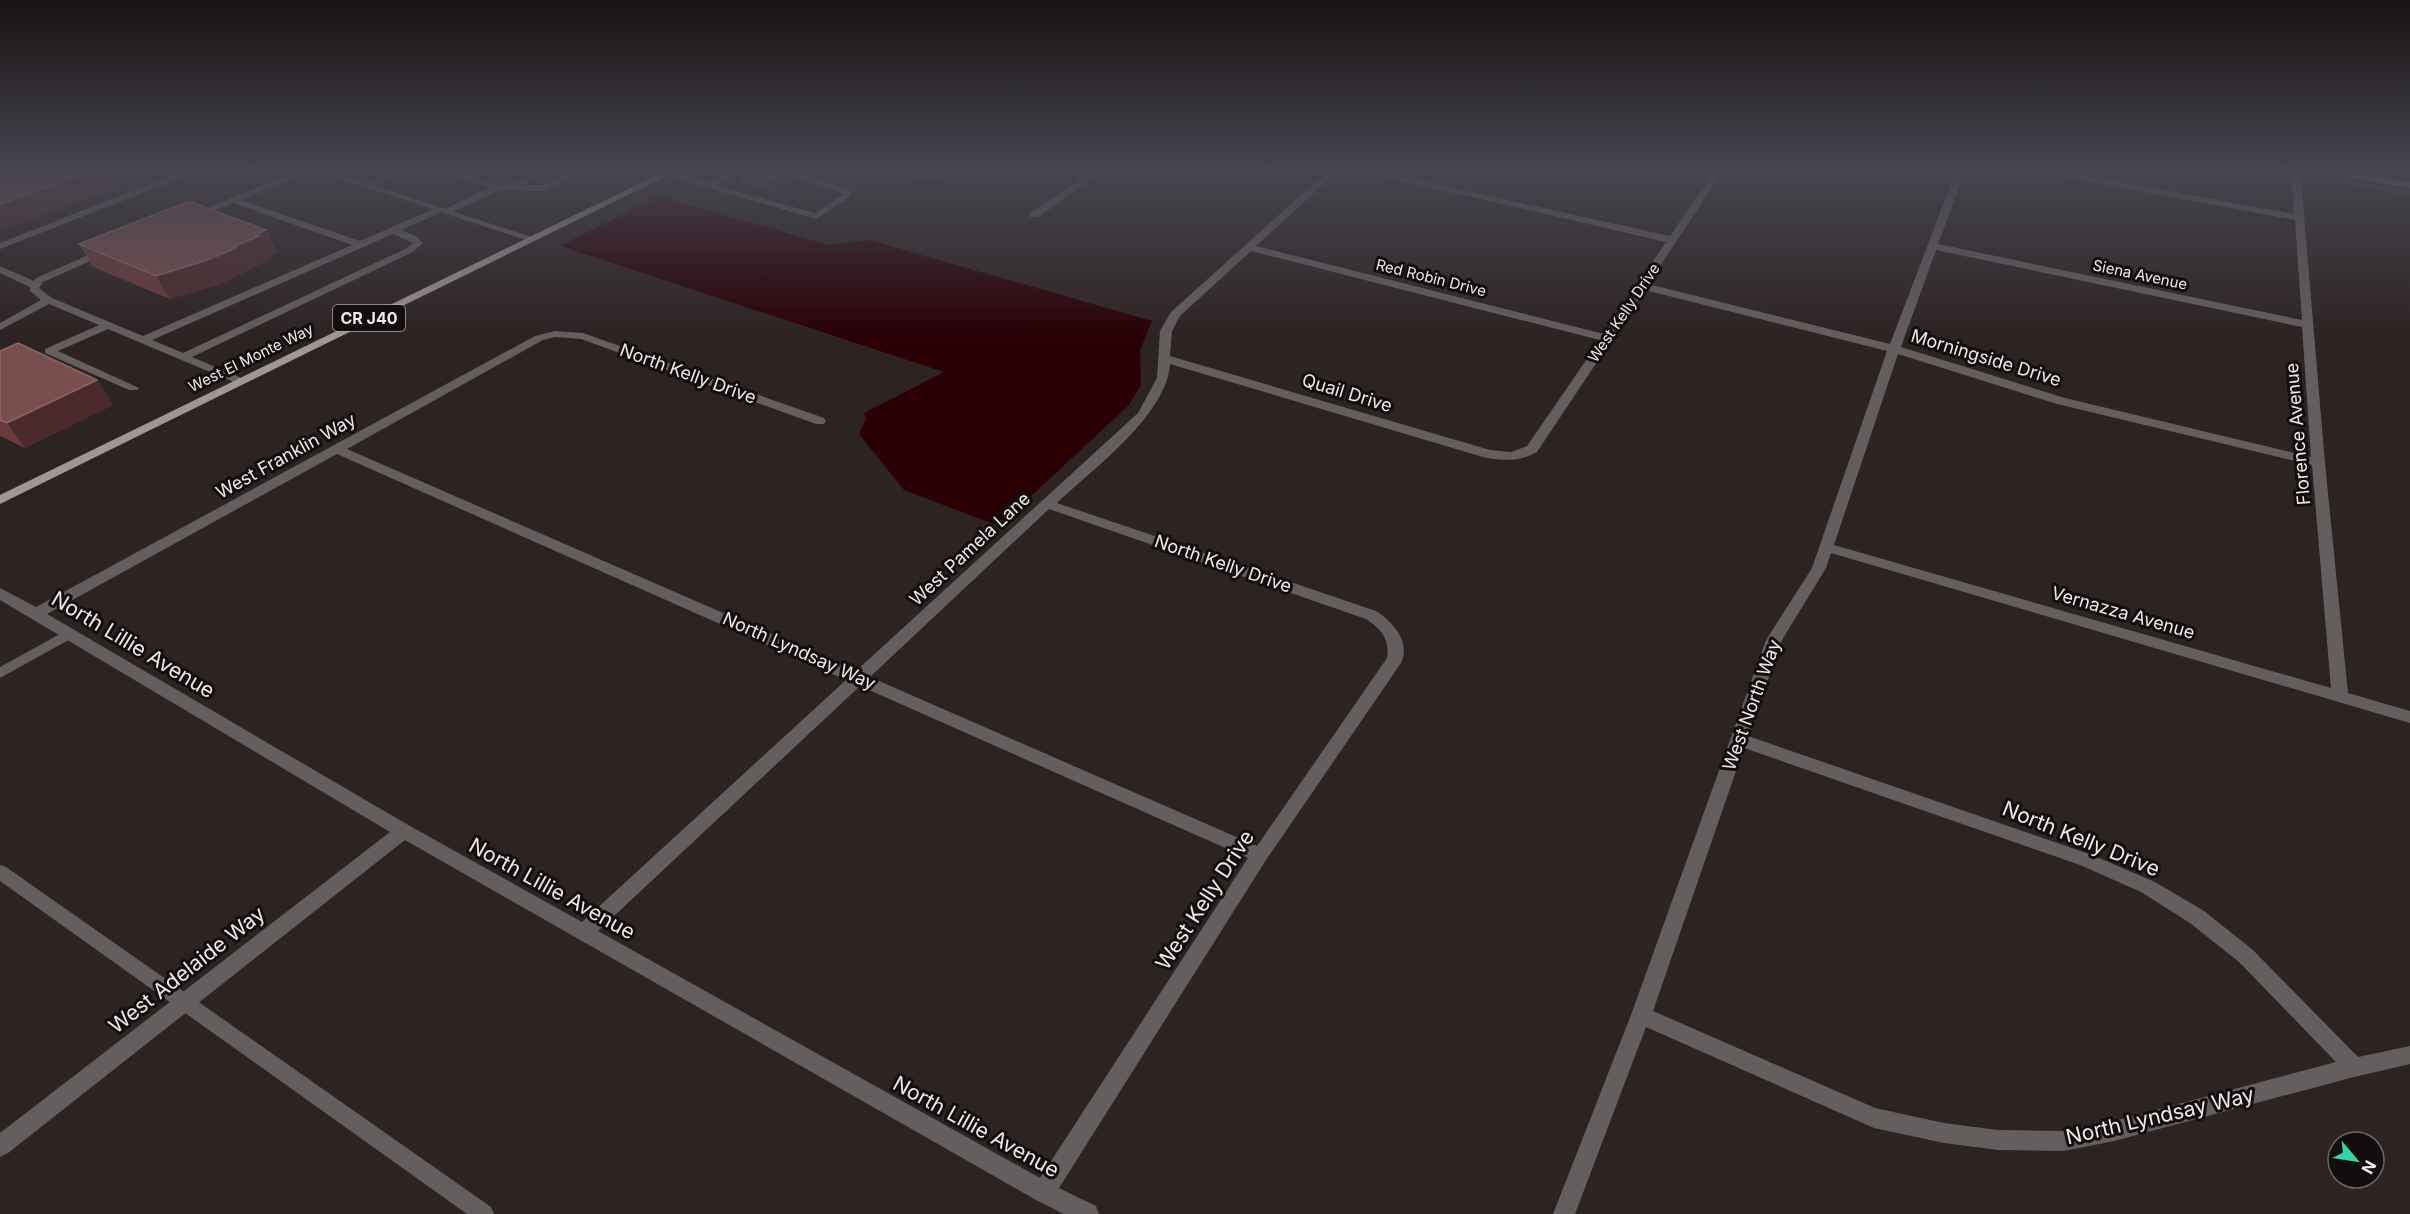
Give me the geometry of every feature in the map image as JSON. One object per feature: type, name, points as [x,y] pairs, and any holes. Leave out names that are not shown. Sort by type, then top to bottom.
[{"type":"main road","name":"West El Monte Way","points":[[0,500],[562,225]]},
{"type":"street","points":[[489,225],[533,239]]},
{"type":"street","name":"West Pamela Lane","points":[[584,932],[1143,415],[1163,378],[1166,331],[1175,314],[1273,225]]},
{"type":"street","points":[[1605,225],[1673,240]]},
{"type":"street","name":"West Kelly Drive","points":[[1522,456],[1532,449],[1683,225]]},
{"type":"street","name":"West North Way","points":[[1564,1214],[1641,1015],[1774,640],[1814,577],[1826,547],[1939,225]]},
{"type":"street","name":"Florence Avenue","points":[[2299,225],[2318,463],[2340,697]]},
{"type":"street","name":"Siena Avenue","points":[[1931,246],[2307,325]]},
{"type":"street","name":"Red Robin Drive","points":[[1248,247],[1606,338]]},
{"type":"street","name":"Morningside Drive","points":[[1643,286],[1949,364],[2061,401],[2318,463]]},
{"type":"street","name":"North Kelly Drive","points":[[555,334],[583,336],[820,421]]},
{"type":"street","name":"West Franklin Way","points":[[36,614],[525,344],[555,334]]},
{"type":"street","name":"Quail Drive","points":[[1163,357],[1488,454],[1507,457],[1522,456]]},
{"type":"street","name":"North Lyndsay Way","points":[[336,449],[1260,855]]},
{"type":"street","name":"North Kelly Drive","points":[[1047,504],[1371,615],[1383,622],[1392,632]]},
{"type":"street","name":"Vernazza Avenue","points":[[1826,547],[2410,717]]},
{"type":"street","name":"North Lillie Avenue","points":[[0,593],[404,831],[1044,1192],[1088,1214]]},
{"type":"street","name":"West Kelly Drive","points":[[1044,1192],[1260,855],[1395,659],[1397,646],[1392,632]]},
{"type":"street","name":"North Kelly Drive","points":[[1738,739],[2086,860],[2148,887],[2197,917],[2246,956],[2354,1067]]},
{"type":"street","name":"West Adelaide Way","points":[[0,1146],[404,831]]},
{"type":"street","name":"North Lyndsay Way","points":[[1641,1015],[1874,1118],[1944,1133],[1998,1140],[2064,1141],[2114,1131],[2354,1067],[2410,1055]]},
{"type":"lane","points":[[0,246],[55,225]]},
{"type":"lane","points":[[304,225],[359,244]]},
{"type":"lane","points":[[144,340],[406,225]]},
{"type":"lane","points":[[183,357],[410,250],[418,243],[413,238],[392,230]]},
{"type":"lane","points":[[35,285],[46,276],[113,248]]},
{"type":"lane","points":[[0,269],[35,285]]},
{"type":"lane","points":[[35,285],[34,289],[48,300],[240,381]]},
{"type":"lane","points":[[0,327],[48,300]]},
{"type":"lane","points":[[109,325],[44,351],[133,388]]},
{"type":"lane","points":[[0,673],[69,634]]},
{"type":"lane","points":[[0,872],[484,1214]]},
{"type":"shaded area","points":[[602,225],[758,225],[828,245],[869,240],[1152,321],[1140,350],[1141,385],[1129,405],[999,526],[904,490],[859,434],[866,419],[864,413],[944,372],[560,246]]},
{"type":"building","points":[[128,225],[252,225],[266,230],[255,235],[259,236],[233,247],[236,248],[156,276],[79,244]]},
{"type":"building","points":[[18,343],[97,380],[7,423],[0,420],[0,351]]}]
